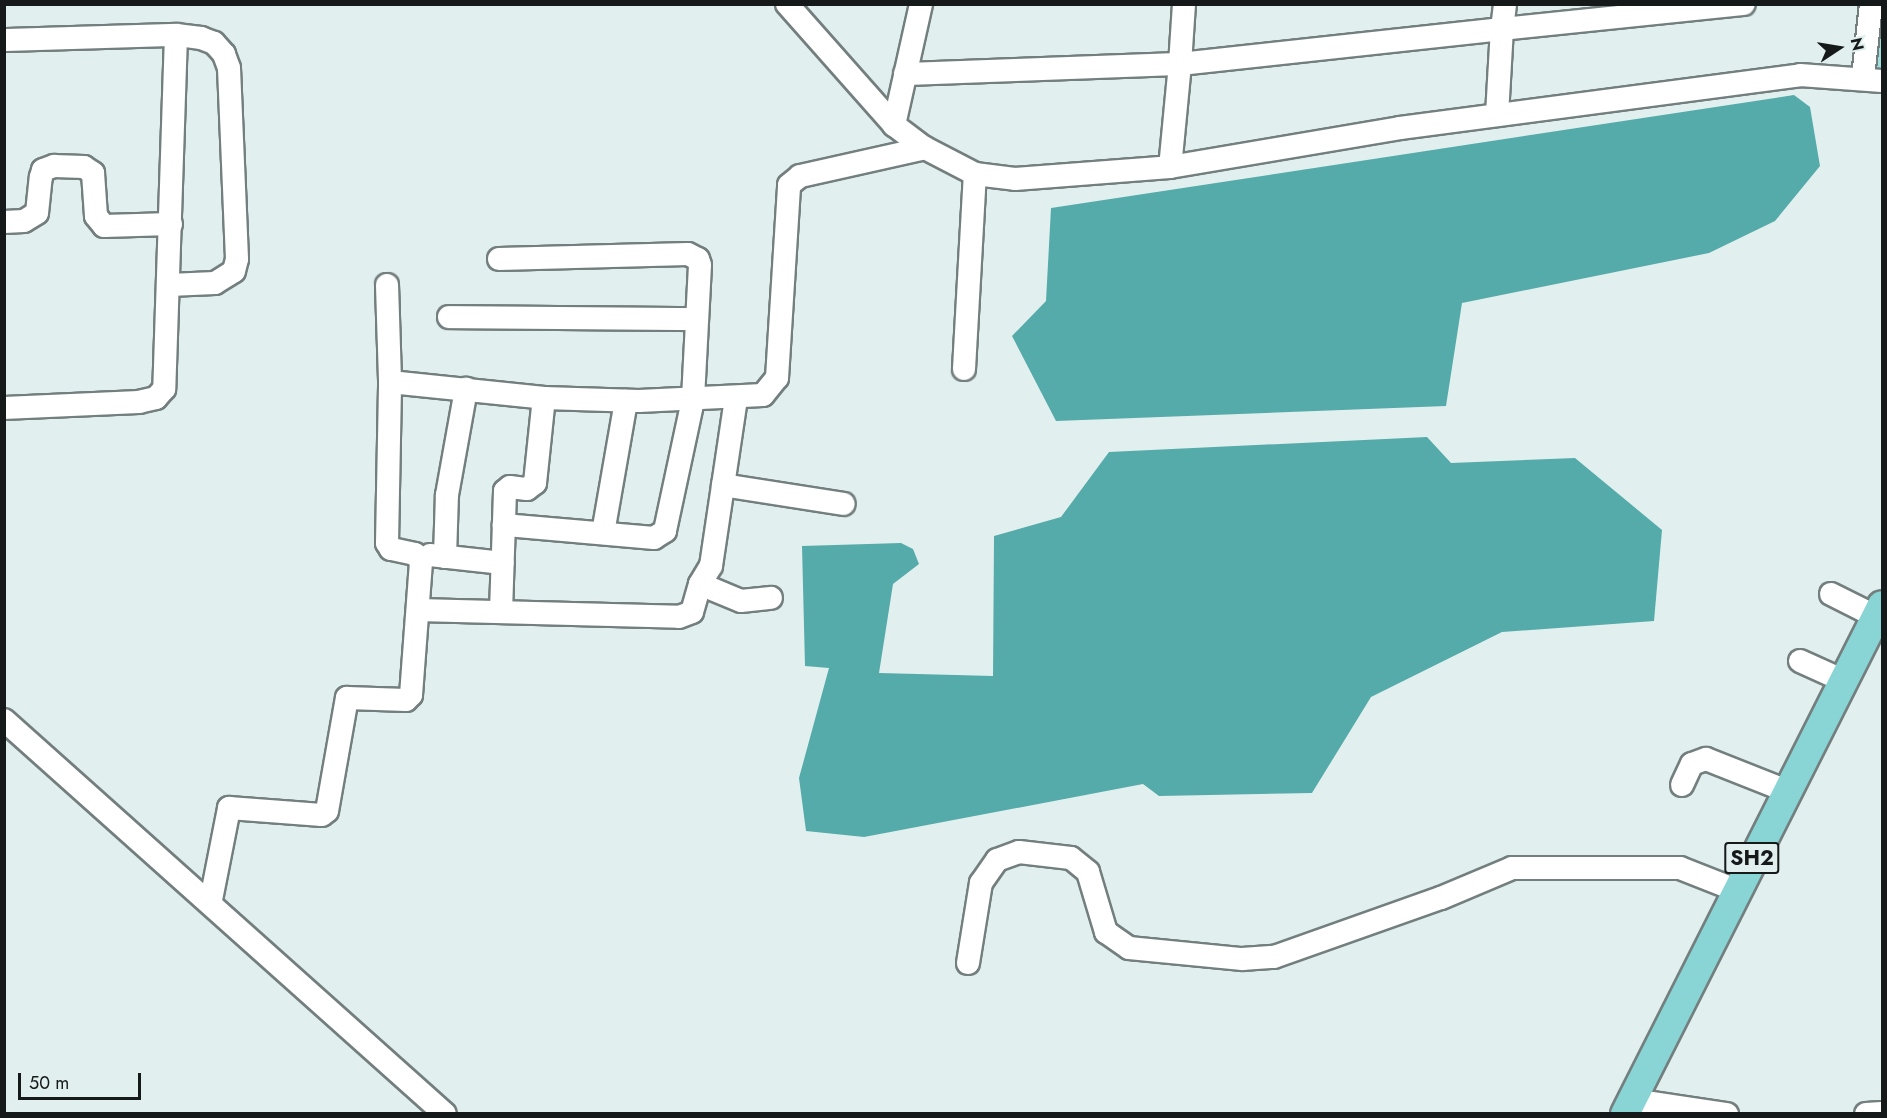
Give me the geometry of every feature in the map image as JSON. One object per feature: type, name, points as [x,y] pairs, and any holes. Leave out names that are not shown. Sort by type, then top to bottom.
[{"type":"main road","name":"SH2","points":[[1629,1107],[1736,890],[1880,611]]},
{"type":"street","points":[[787,4],[894,124],[925,148],[975,174],[1056,178],[1170,167],[1497,115],[1800,75],[1873,79],[1871,4]]},
{"type":"street","points":[[894,124],[921,4]]},
{"type":"street","points":[[1170,167],[1184,4]]},
{"type":"street","points":[[1497,115],[1505,4]]},
{"type":"street","points":[[905,74],[1180,64],[1744,4]]},
{"type":"street","points":[[4,408],[156,398],[164,389],[168,374],[176,36]]},
{"type":"street","points":[[4,40],[176,36],[214,43],[224,54],[229,68],[237,259],[234,271],[215,283],[169,285]]},
{"type":"street","points":[[390,382],[544,398],[626,401],[693,400],[763,395],[777,378],[789,185],[800,176],[925,148]]},
{"type":"street","points":[[4,222],[24,221],[37,213],[40,177],[43,170],[54,166],[84,167],[93,173],[96,216],[104,226],[171,224]]},
{"type":"street","points":[[964,369],[975,174]]},
{"type":"street","points":[[499,259],[694,255],[700,265],[693,400],[665,531],[654,538],[504,525]]},
{"type":"street","points":[[387,285],[390,382],[387,543],[391,549],[416,554],[503,564]]},
{"type":"street","points":[[449,317],[697,319]]},
{"type":"street","points":[[445,557],[447,495],[466,389]]},
{"type":"street","points":[[501,612],[507,488],[527,489],[535,483],[544,398]]},
{"type":"street","points":[[418,610],[679,617],[696,607],[700,584],[711,566],[736,398]]},
{"type":"street","points":[[603,533],[626,401]]},
{"type":"street","points":[[723,485],[844,504]]},
{"type":"street","points":[[210,900],[229,808],[322,815],[327,811],[347,698],[410,699],[421,561],[416,554]]},
{"type":"street","points":[[700,584],[741,601],[771,598]]},
{"type":"street","points":[[1832,594],[1880,611]]},
{"type":"street","points":[[1800,661],[1844,681]]},
{"type":"street","points":[[4,720],[210,900],[445,1113]]},
{"type":"street","points":[[1682,785],[1692,764],[1706,759],[1787,791]]},
{"type":"street","points":[[968,963],[981,883],[997,860],[1019,852],[1071,858],[1088,872],[1106,932],[1129,948],[1242,959],[1274,957],[1442,898],[1512,868],[1680,868],[1736,890]]},
{"type":"street","points":[[1629,1107],[1727,1113]]},
{"type":"street","points":[[1866,1113],[1882,1113]]},
{"type":"shaded area","points":[[1878,5],[1882,5],[1882,74],[1867,71]]},
{"type":"shaded area","points":[[1794,95],[1810,107],[1820,166],[1775,221],[1709,253],[1462,303],[1446,406],[1056,421],[1012,336],[1046,301],[1051,208]]},
{"type":"shaded area","points":[[1427,437],[1451,463],[1575,458],[1662,530],[1654,621],[1502,632],[1371,697],[1312,793],[1159,796],[1143,784],[864,837],[806,831],[799,778],[829,668],[805,666],[802,546],[901,543],[913,549],[919,564],[893,584],[879,673],[993,676],[994,536],[1061,517],[1109,452]]}]
